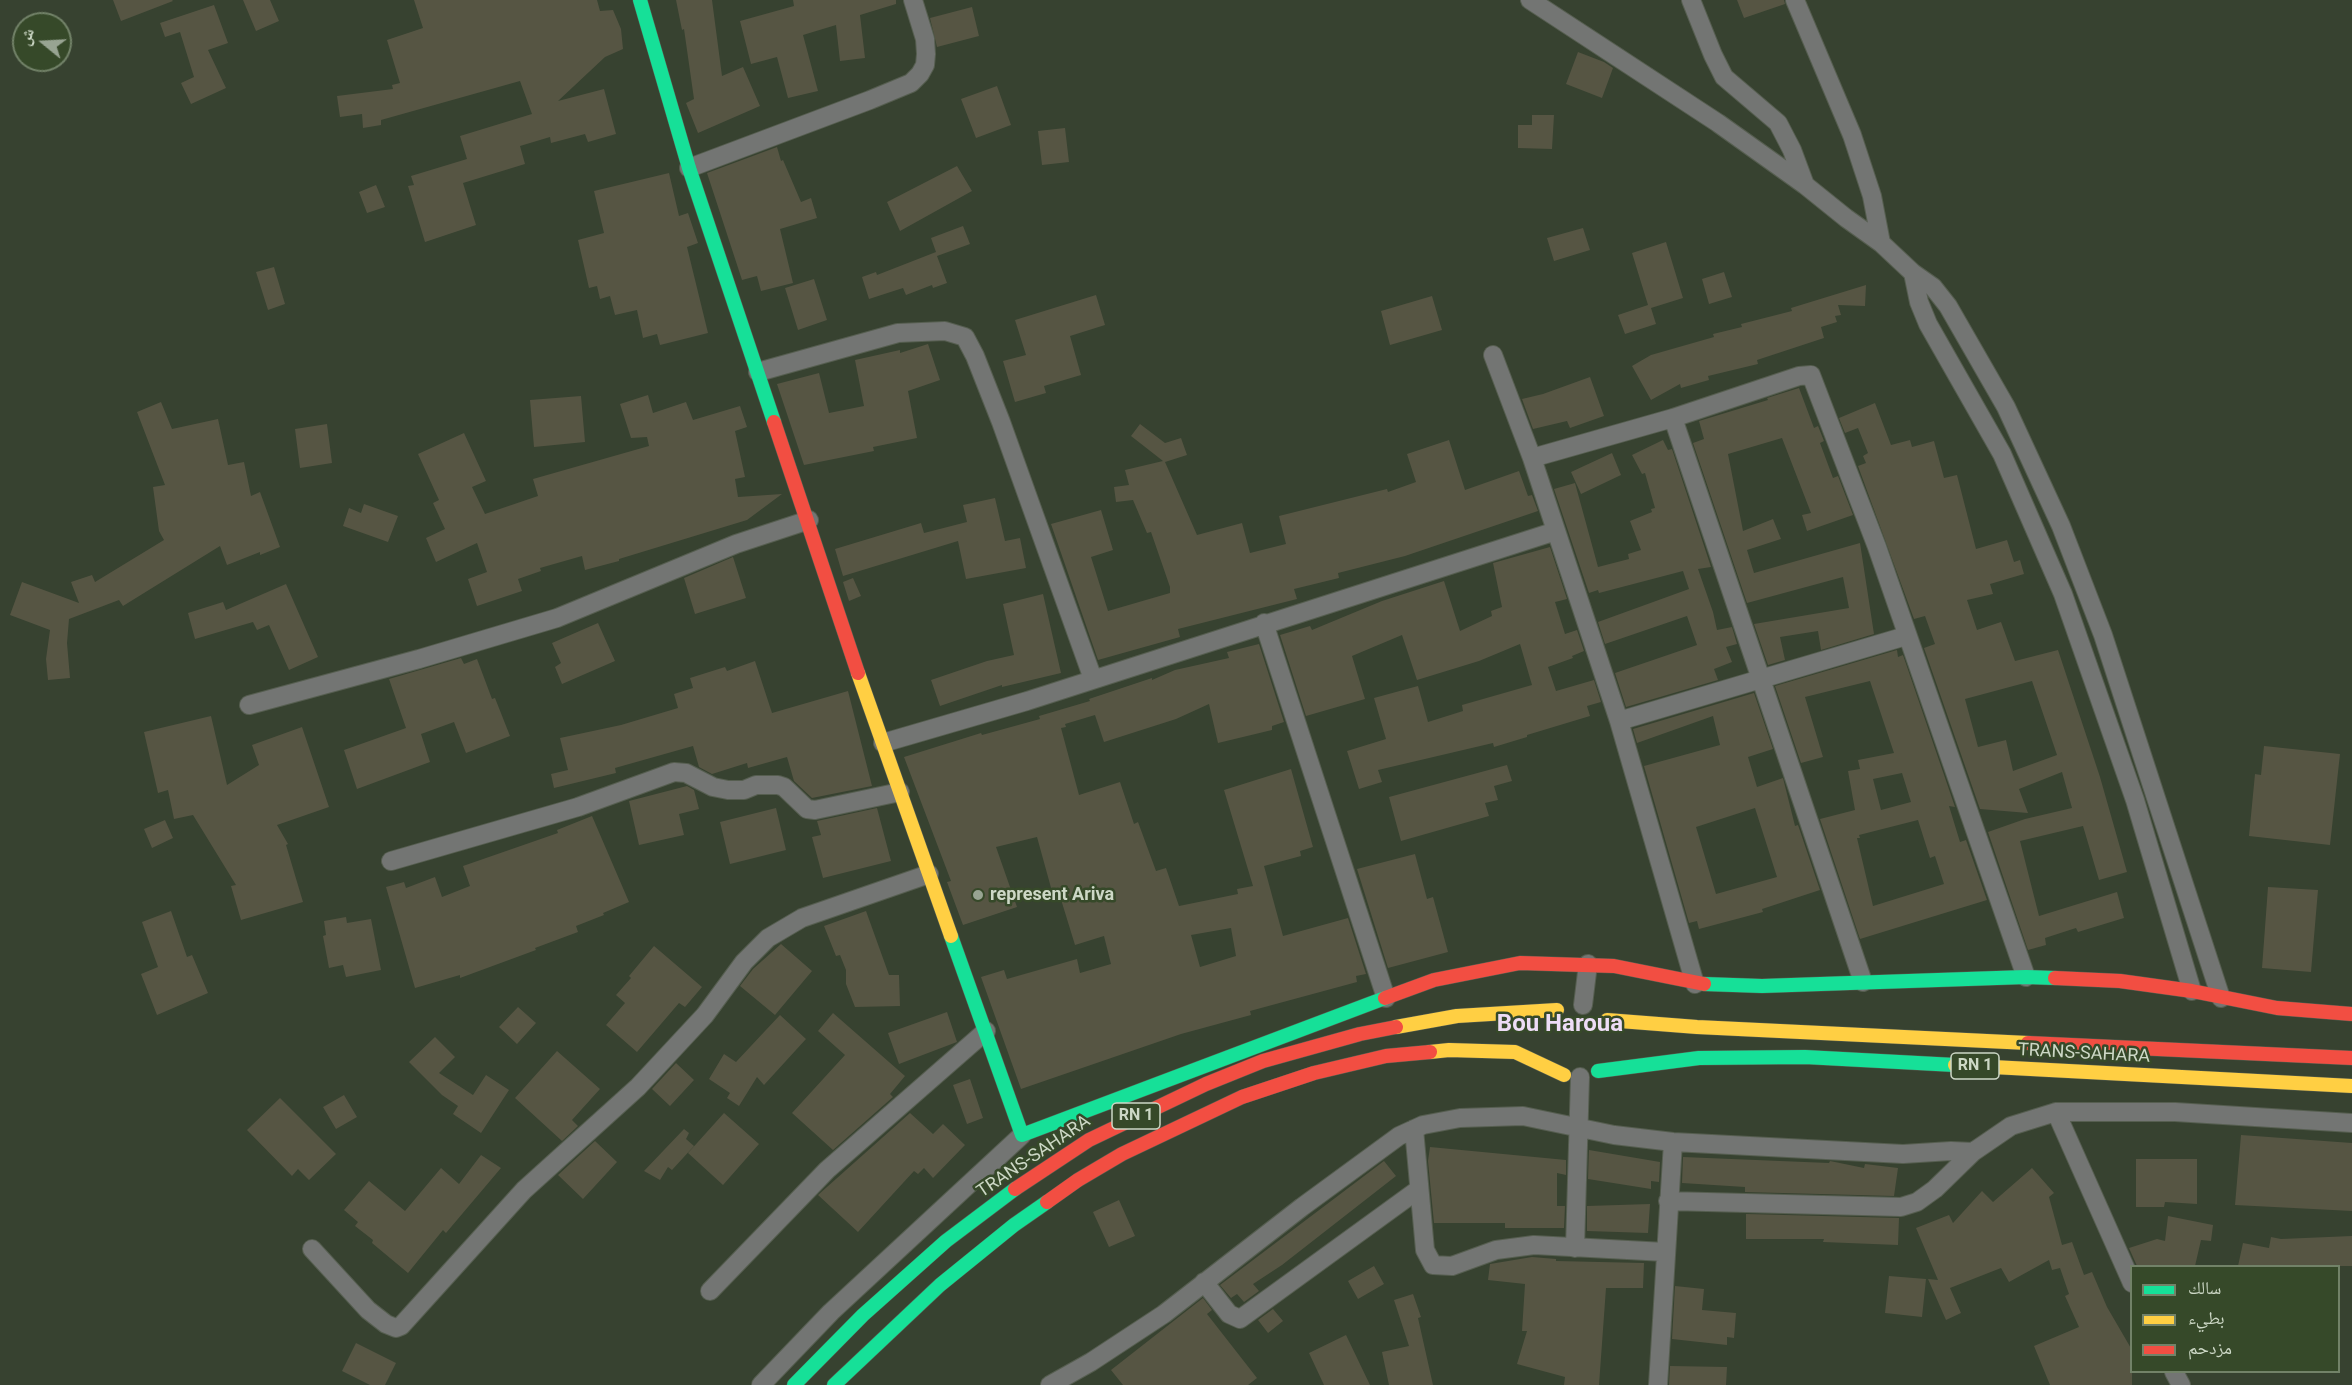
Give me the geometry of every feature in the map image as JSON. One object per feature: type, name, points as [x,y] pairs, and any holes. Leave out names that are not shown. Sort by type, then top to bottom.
[{"type":"main road","points":[[640,0],[689,168],[883,743],[1023,1135],[1434,980],[1520,963],[1614,966],[1695,984],[1762,986],[2026,977],[2120,981],[2192,991],[2277,1008],[2352,1014]]},
{"type":"main road","name":"TRANS-SAHARA","points":[[794,1385],[863,1315],[946,1241],[1025,1181],[1089,1140],[1131,1118],[1263,1061],[1360,1034],[1457,1016],[1557,1010],[1570,1005],[1583,1005]]},
{"type":"main road","points":[[1583,1005],[1594,1009],[1607,1020],[1613,1038]]},
{"type":"main road","points":[[1543,1028],[1557,1010]]},
{"type":"main road","name":"TRANS-SAHARA","points":[[1607,1020],[1697,1027],[2352,1058]]},
{"type":"main road","name":"RN 1","points":[[834,1385],[940,1285],[1014,1225],[1078,1180],[1122,1154],[1242,1096],[1314,1073],[1386,1056],[1449,1050],[1515,1052],[1572,1076]]},
{"type":"main road","points":[[1542,1051],[1546,1061],[1554,1070],[1572,1076]]},
{"type":"main road","points":[[1598,1071],[1609,1056]]},
{"type":"main road","name":"TRANS-SAHARA","points":[[1572,1076],[1588,1076],[1598,1071],[1699,1058],[1805,1057],[2352,1086]]},
{"type":"street","points":[[689,168],[911,83],[925,65],[926,54],[925,39],[913,0]]},
{"type":"street","points":[[1530,0],[1718,123],[1805,185],[1881,243],[1913,273],[1933,287],[1948,306],[2006,407],[2061,526],[2100,629],[2221,998]]},
{"type":"street","points":[[1692,0],[1713,56],[1724,77],[1778,123],[1792,150],[1805,185]]},
{"type":"street","points":[[1795,0],[1852,135],[1872,196],[1881,243]]},
{"type":"street","points":[[1913,273],[1918,302],[1928,324],[2002,454],[2063,594],[2129,783],[2192,991]]},
{"type":"street","points":[[758,372],[898,333],[945,331],[965,337],[1001,422],[1092,679]]},
{"type":"street","points":[[1493,355],[1532,458],[1619,721],[1695,984]]},
{"type":"street","points":[[1532,458],[1673,418],[1799,376],[1811,375],[1877,547],[2026,977]]},
{"type":"street","points":[[1673,418],[1863,982]]},
{"type":"street","points":[[249,705],[419,659],[556,618],[736,544],[809,520]]},
{"type":"street","points":[[883,743],[1027,701],[1556,531]]},
{"type":"street","points":[[1264,623],[1386,998]]},
{"type":"street","points":[[2078,637],[2100,629]]},
{"type":"street","points":[[1619,721],[1906,636]]},
{"type":"street","points":[[391,861],[578,807],[674,772],[686,773],[713,787],[728,790],[744,790],[756,785],[778,785],[784,787],[807,810],[900,792]]},
{"type":"street","points":[[2129,783],[2150,778]]},
{"type":"street","points":[[312,1249],[368,1310],[386,1324],[396,1328],[401,1326],[524,1190],[638,1088],[705,1015],[744,962],[768,938],[802,918],[929,874]]},
{"type":"street","points":[[1583,1005],[1588,964]]},
{"type":"street","points":[[710,1291],[827,1170],[986,1031]]},
{"type":"street","points":[[1572,1076],[1577,1128],[1575,1248]]},
{"type":"street","points":[[2056,1112],[2130,1278]]},
{"type":"street","points":[[1668,1201],[1901,1207],[1917,1202],[1935,1190],[1972,1152],[2011,1126],[2056,1112],[2175,1112],[2352,1122]]},
{"type":"street","points":[[1050,1385],[1091,1362],[1146,1326],[1390,1142],[1414,1130],[1460,1118],[1523,1116],[1577,1128],[1673,1142],[1903,1154],[1972,1152]]},
{"type":"street","points":[[1414,1130],[1425,1250],[1433,1265],[1452,1266],[1496,1250],[1534,1245],[1665,1252]]},
{"type":"street","points":[[761,1385],[831,1311],[1023,1135]]},
{"type":"street","points":[[1658,1385],[1673,1142]]},
{"type":"street","points":[[1204,1282],[1229,1314],[1240,1319],[1419,1189]]},
{"type":"building","points":[[113,0],[172,0],[173,1],[121,21]]},
{"type":"building","points":[[243,0],[270,0],[279,21],[256,31]]},
{"type":"building","points":[[414,0],[597,0],[600,11],[613,10],[621,29],[623,49],[605,57],[558,101],[604,89],[616,134],[588,142],[585,134],[551,143],[550,137],[520,146],[525,164],[463,183],[476,225],[425,242],[408,186],[414,185],[411,176],[467,159],[460,136],[532,114],[520,81],[381,120],[381,125],[363,128],[362,114],[340,117],[337,96],[393,89],[392,85],[400,83],[387,40],[423,28]]},
{"type":"building","points":[[676,0],[712,0],[722,76],[743,67],[760,106],[698,133],[686,103],[694,99],[684,29],[682,30]]},
{"type":"building","points":[[793,0],[896,0],[896,4],[860,15],[865,58],[840,61],[836,25],[803,35],[818,91],[788,98],[777,57],[751,64],[740,21],[794,6]]},
{"type":"building","points":[[1737,0],[1784,0],[1785,4],[1744,18]]},
{"type":"building","points":[[214,5],[228,43],[208,50],[226,88],[191,104],[181,83],[194,77],[180,32],[165,37],[160,23]]},
{"type":"building","points":[[972,7],[979,36],[937,47],[930,18]]},
{"type":"building","points":[[1578,52],[1613,68],[1602,98],[1566,84]]},
{"type":"building","points":[[997,86],[1011,125],[976,138],[961,99]]},
{"type":"building","points":[[1532,115],[1554,115],[1552,149],[1518,148],[1518,125],[1532,125]]},
{"type":"building","points":[[1065,128],[1069,162],[1042,165],[1038,131]]},
{"type":"building","points":[[777,147],[781,161],[783,160],[801,202],[811,198],[817,218],[780,229],[793,283],[761,291],[757,276],[742,280],[707,173]]},
{"type":"building","points":[[957,166],[972,191],[900,231],[887,202]]},
{"type":"building","points":[[669,173],[679,216],[688,213],[698,243],[687,247],[708,333],[660,345],[657,334],[643,338],[637,310],[615,315],[610,296],[600,299],[597,286],[589,288],[578,240],[604,233],[594,191]]},
{"type":"building","points":[[376,185],[385,207],[367,213],[359,192]]},
{"type":"building","points":[[963,226],[970,244],[937,256],[947,283],[933,288],[932,285],[906,295],[903,288],[869,299],[862,277],[876,272],[877,275],[936,252],[931,238]]},
{"type":"building","points":[[1583,228],[1590,250],[1554,261],[1547,238]]},
{"type":"building","points":[[1666,242],[1683,298],[1651,308],[1656,324],[1625,334],[1618,315],[1648,305],[1632,253]]},
{"type":"building","points":[[274,267],[285,304],[268,310],[256,272]]},
{"type":"building","points":[[1724,272],[1732,297],[1709,304],[1702,279]]},
{"type":"building","points":[[814,279],[827,320],[798,330],[785,288]]},
{"type":"building","points":[[1866,285],[1865,306],[1838,305],[1841,315],[1835,316],[1837,322],[1821,327],[1824,338],[1757,360],[1758,364],[1708,376],[1709,380],[1681,388],[1680,384],[1651,400],[1632,366],[1651,355],[1714,337],[1713,334],[1742,327],[1741,324],[1792,311],[1791,308]]},
{"type":"building","points":[[1096,295],[1105,325],[1070,336],[1081,375],[1044,386],[1046,393],[1015,402],[1003,361],[1026,355],[1015,320]]},
{"type":"building","points":[[1432,296],[1442,330],[1390,345],[1381,311]]},
{"type":"building","points":[[928,344],[940,380],[908,391],[917,438],[873,447],[874,451],[804,465],[777,384],[819,373],[829,413],[864,406],[855,360],[900,350],[900,353]]},
{"type":"building","points":[[1590,377],[1604,416],[1570,428],[1567,421],[1533,429],[1522,399]]},
{"type":"building","points":[[1799,388],[1814,428],[1818,426],[1824,441],[1820,443],[1833,478],[1838,476],[1853,515],[1807,531],[1802,515],[1811,513],[1782,438],[1728,454],[1743,531],[1773,519],[1781,539],[1747,550],[1754,573],[1860,543],[1874,634],[1821,650],[1818,631],[1780,637],[1785,660],[1768,665],[1754,624],[1849,608],[1843,577],[1747,603],[1693,443],[1704,439],[1699,421]]},
{"type":"building","points":[[648,395],[653,413],[686,402],[693,420],[740,406],[747,427],[735,431],[745,477],[735,479],[738,497],[782,494],[747,520],[619,559],[619,561],[585,570],[582,556],[540,568],[541,571],[518,579],[522,591],[477,606],[468,579],[487,572],[477,543],[436,562],[426,538],[445,529],[433,503],[439,500],[418,454],[464,433],[486,481],[472,487],[485,514],[538,496],[533,479],[649,446],[647,437],[631,438],[620,404]]},
{"type":"building","points":[[581,396],[585,442],[534,447],[530,400]]},
{"type":"building","points":[[161,402],[172,429],[218,419],[228,465],[244,462],[251,496],[260,492],[280,547],[227,565],[220,546],[123,606],[119,600],[69,619],[67,643],[70,678],[48,680],[46,659],[50,630],[10,615],[22,582],[79,603],[71,582],[92,575],[95,582],[164,540],[159,531],[153,487],[165,485],[137,412]]},
{"type":"building","points":[[1875,403],[1891,445],[1910,440],[1912,447],[1934,441],[1944,478],[1957,475],[1976,549],[2007,540],[2014,562],[2020,560],[2024,574],[1990,584],[1993,594],[1967,600],[1977,630],[2001,622],[2015,661],[2058,650],[2100,777],[2127,872],[2099,880],[2083,826],[2020,841],[2039,916],[2117,892],[2124,918],[2078,932],[2076,928],[2045,938],[2046,945],[2028,950],[1988,832],[2025,819],[2072,808],[2062,772],[2019,789],[2028,813],[1980,809],[1924,648],[1935,644],[1925,616],[1914,619],[1858,466],[1866,463],[1863,456],[1868,453],[1858,428],[1845,433],[1839,418]],"holes":[[[2032,681],[2057,755],[2013,771],[2006,740],[1978,747],[1965,699]]]},
{"type":"building","points":[[327,424],[332,463],[300,468],[295,429]]},
{"type":"building","points":[[1140,424],[1165,443],[1181,438],[1187,455],[1165,462],[1197,535],[1242,523],[1250,553],[1286,544],[1279,516],[1387,489],[1388,492],[1416,482],[1407,454],[1449,440],[1465,490],[1519,471],[1528,496],[1532,495],[1538,511],[1405,556],[1338,573],[1339,578],[1294,589],[1297,599],[1178,629],[1180,637],[1098,660],[1051,524],[1101,510],[1113,550],[1091,557],[1108,611],[1170,593],[1151,532],[1147,533],[1133,500],[1116,502],[1114,487],[1129,485],[1125,470],[1163,461],[1131,436]]},
{"type":"building","points":[[1663,440],[1668,450],[1672,449],[1711,567],[1698,569],[1717,630],[1732,627],[1737,644],[1726,647],[1732,662],[1714,669],[1718,680],[1626,707],[1615,673],[1697,645],[1687,616],[1605,644],[1598,622],[1689,589],[1683,571],[1599,593],[1598,590],[1589,593],[1554,489],[1575,483],[1598,567],[1629,559],[1628,554],[1641,550],[1630,521],[1652,512],[1651,509],[1655,508],[1645,473],[1642,474],[1632,455]]},
{"type":"building","points":[[1612,453],[1621,475],[1581,494],[1571,472]]},
{"type":"building","points":[[995,498],[1005,541],[1020,538],[1026,568],[966,579],[958,541],[843,576],[835,549],[921,523],[924,533],[967,522],[963,505]]},
{"type":"building","points":[[364,504],[398,516],[388,542],[343,526],[349,508],[361,513]]},
{"type":"building","points":[[1550,547],[1567,599],[1555,602],[1565,634],[1577,630],[1584,651],[1572,656],[1573,658],[1548,667],[1556,691],[1594,680],[1601,702],[1587,706],[1590,716],[1494,747],[1493,743],[1378,770],[1382,782],[1359,789],[1347,751],[1386,739],[1374,698],[1418,686],[1428,722],[1463,711],[1462,705],[1532,685],[1520,644],[1479,661],[1417,680],[1402,635],[1352,656],[1365,699],[1306,716],[1280,635],[1310,626],[1312,630],[1382,601],[1444,581],[1460,631],[1492,616],[1491,611],[1502,607],[1493,563]]},
{"type":"building","points":[[733,557],[746,598],[695,614],[684,578]]},
{"type":"building","points":[[853,578],[861,596],[849,601],[843,582]]},
{"type":"building","points":[[286,584],[318,657],[289,670],[269,625],[257,630],[253,622],[195,639],[188,613],[223,602],[226,610]]},
{"type":"building","points":[[1043,594],[1061,673],[1002,687],[1002,685],[940,706],[931,680],[987,661],[1014,655],[1003,604]]},
{"type":"building","points":[[598,623],[615,661],[562,684],[555,667],[561,663],[552,643]]},
{"type":"building","points":[[1259,644],[1284,722],[1272,726],[1272,730],[1218,743],[1209,704],[1176,719],[1104,742],[1095,715],[1065,724],[1066,727],[1061,728],[1079,795],[1120,782],[1134,824],[1138,822],[1156,871],[1166,868],[1179,906],[1238,894],[1237,889],[1253,886],[1224,790],[1291,769],[1313,847],[1300,851],[1301,856],[1264,866],[1283,936],[1348,918],[1366,974],[1356,976],[1357,982],[1250,1011],[1251,1015],[1181,1034],[1021,1089],[981,977],[1004,970],[1007,979],[1077,959],[1080,973],[1111,964],[1104,936],[1075,945],[1059,893],[1053,895],[1037,837],[996,847],[1017,907],[963,925],[947,882],[951,881],[904,757],[981,733],[982,735],[1040,719],[1039,716],[1090,701],[1089,699],[1152,678],[1152,680],[1175,670],[1229,658],[1227,652]],"holes":[[[1231,928],[1236,956],[1200,967],[1191,935]]]},
{"type":"building","points":[[1897,650],[1898,657],[1903,655],[1955,807],[1949,806],[1960,842],[1966,840],[1987,900],[1860,939],[1820,819],[1855,810],[1848,771],[1860,769],[1858,760],[1894,753],[1870,681],[1805,697],[1823,757],[1801,763],[1775,686]],"holes":[[[1902,773],[1911,802],[1881,810],[1873,779]],[[1918,820],[1930,858],[1935,856],[1944,884],[1873,906],[1857,838],[1860,838],[1859,835]]]},
{"type":"building","points":[[461,658],[464,664],[477,659],[492,699],[495,698],[510,736],[466,753],[454,722],[421,734],[430,762],[357,789],[344,750],[406,728],[389,679]]},
{"type":"building","points":[[755,661],[772,713],[848,691],[872,786],[812,798],[794,781],[787,757],[748,768],[747,763],[712,774],[699,767],[693,746],[615,768],[616,773],[554,788],[551,774],[568,770],[560,738],[621,725],[678,708],[674,694],[693,688],[690,678],[725,667],[727,671]]},
{"type":"building","points":[[1754,693],[1773,749],[1748,757],[1757,787],[1783,778],[1795,826],[1798,825],[1820,890],[1762,909],[1763,912],[1699,929],[1697,921],[1689,923],[1644,766],[1720,745],[1713,716],[1637,743],[1633,729]],"holes":[[[1755,808],[1777,877],[1716,894],[1696,827]]]},
{"type":"building","points":[[211,716],[227,785],[259,765],[252,745],[302,727],[329,807],[277,825],[288,844],[286,845],[303,902],[241,920],[231,886],[236,885],[193,815],[174,819],[168,790],[158,793],[144,732]]},
{"type":"building","points":[[2264,746],[2340,754],[2330,845],[2249,836],[2255,774],[2261,775]]},
{"type":"building","points":[[1507,765],[1512,781],[1494,786],[1498,800],[1485,803],[1489,816],[1401,841],[1389,797]]},
{"type":"building","points":[[687,786],[694,790],[699,809],[679,814],[684,835],[639,845],[629,801]]},
{"type":"building","points":[[776,808],[786,850],[730,864],[720,822]]},
{"type":"building","points":[[877,808],[891,861],[823,878],[812,837],[821,835],[817,821]]},
{"type":"building","points":[[592,816],[629,902],[576,926],[578,932],[535,948],[536,950],[460,978],[460,975],[415,988],[386,887],[404,882],[406,888],[435,877],[442,897],[470,886],[463,866],[558,833],[557,830]]},
{"type":"building","points":[[165,820],[173,838],[152,848],[144,829]]},
{"type":"building","points":[[1415,854],[1427,899],[1433,897],[1448,952],[1388,968],[1357,869]]},
{"type":"building","points":[[2268,887],[2318,890],[2311,972],[2262,968]]},
{"type":"building","points":[[171,911],[187,957],[192,955],[208,993],[157,1015],[141,974],[158,967],[142,922]]},
{"type":"building","points":[[866,911],[889,975],[899,975],[900,1006],[855,1007],[846,984],[846,970],[840,955],[836,956],[824,926]]},
{"type":"building","points":[[346,917],[347,923],[371,919],[381,970],[346,977],[343,965],[329,968],[323,936],[326,935],[324,921]]},
{"type":"building","points":[[781,944],[812,971],[775,1015],[740,986],[753,969]]},
{"type":"building","points":[[654,946],[702,987],[685,1007],[679,1003],[637,1052],[606,1025],[625,1003],[616,995]]},
{"type":"building","points":[[518,1007],[536,1023],[517,1044],[499,1027]]},
{"type":"building","points":[[947,1012],[957,1042],[899,1064],[888,1033]]},
{"type":"building","points":[[833,1013],[905,1076],[890,1094],[893,1097],[833,1150],[792,1113],[845,1055],[818,1031]]},
{"type":"building","points":[[780,1015],[806,1039],[764,1085],[757,1077],[739,1106],[727,1098],[730,1093],[709,1079],[724,1054],[736,1062]]},
{"type":"building","points":[[435,1037],[455,1057],[439,1073],[473,1095],[486,1075],[509,1090],[481,1133],[453,1114],[458,1106],[442,1095],[409,1062]]},
{"type":"building","points":[[557,1051],[600,1089],[572,1120],[578,1126],[562,1141],[515,1098]]},
{"type":"building","points":[[676,1063],[694,1080],[670,1106],[652,1089]]},
{"type":"building","points":[[970,1079],[983,1118],[967,1124],[953,1085]]},
{"type":"building","points":[[344,1095],[357,1117],[336,1129],[323,1107]]},
{"type":"building","points":[[280,1098],[336,1154],[309,1180],[298,1169],[292,1176],[247,1130]]},
{"type":"building","points":[[724,1113],[759,1144],[723,1185],[688,1153]]},
{"type":"building","points":[[910,1113],[933,1134],[943,1124],[965,1145],[933,1178],[924,1168],[918,1174],[914,1171],[858,1232],[818,1195]]},
{"type":"building","points":[[684,1129],[689,1133],[686,1139],[694,1146],[672,1170],[668,1167],[660,1180],[644,1171]]},
{"type":"building","points":[[2241,1135],[2352,1143],[2352,1211],[2235,1205]]},
{"type":"building","points":[[595,1141],[617,1162],[583,1199],[558,1175]]},
{"type":"building","points":[[1430,1147],[1566,1160],[1566,1175],[1557,1173],[1557,1206],[1565,1206],[1564,1228],[1505,1228],[1505,1223],[1434,1223],[1428,1161]]},
{"type":"building","points":[[1589,1150],[1660,1162],[1659,1182],[1651,1181],[1651,1189],[1588,1179]]},
{"type":"building","points":[[481,1155],[501,1168],[446,1233],[443,1230],[408,1273],[372,1243],[373,1240],[355,1226],[358,1222],[344,1210],[369,1181],[405,1211],[441,1168],[459,1184]]},
{"type":"building","points":[[1683,1157],[1829,1163],[1830,1161],[1864,1168],[1865,1164],[1898,1168],[1894,1196],[1745,1192],[1745,1187],[1682,1183]]},
{"type":"building","points":[[2136,1159],[2197,1159],[2197,1204],[2165,1202],[2164,1207],[2136,1207]]},
{"type":"building","points":[[1384,1161],[1396,1176],[1282,1265],[1253,1284],[1259,1291],[1244,1302],[1237,1294],[1231,1298],[1220,1285]]},
{"type":"building","points":[[2032,1168],[2054,1193],[2049,1197],[2062,1245],[2072,1242],[2084,1275],[2092,1272],[2107,1307],[2130,1347],[2132,1385],[2050,1385],[2034,1346],[2079,1327],[2065,1296],[2069,1294],[2060,1268],[2052,1270],[2049,1260],[2009,1282],[2001,1268],[1950,1288],[1961,1313],[1946,1320],[1928,1279],[1938,1280],[1916,1228],[1949,1215],[1953,1223],[1982,1191],[1993,1202]]},
{"type":"building","points":[[1119,1200],[1135,1236],[1109,1247],[1093,1212]]},
{"type":"building","points":[[1650,1204],[1648,1233],[1587,1231],[1587,1206]]},
{"type":"building","points":[[1746,1214],[1899,1218],[1898,1245],[1823,1242],[1824,1239],[1746,1239]]},
{"type":"building","points":[[2168,1216],[2213,1225],[2211,1241],[2201,1240],[2195,1265],[2137,1265],[2129,1248],[2157,1239],[2165,1241]]},
{"type":"building","points":[[2352,1236],[2352,1266],[2238,1265],[2243,1243],[2269,1248],[2271,1237],[2281,1239]]},
{"type":"building","points":[[1532,1257],[1556,1259],[1556,1261],[1644,1263],[1643,1288],[1606,1288],[1599,1385],[1564,1385],[1565,1377],[1517,1364],[1527,1331],[1522,1331],[1525,1284],[1488,1280],[1490,1264]]},
{"type":"building","points":[[1374,1266],[1384,1284],[1358,1299],[1348,1281]]},
{"type":"building","points":[[1889,1276],[1926,1279],[1922,1317],[1885,1313]]},
{"type":"building","points":[[1675,1286],[1704,1289],[1702,1310],[1736,1313],[1734,1338],[1727,1337],[1727,1345],[1672,1339]]},
{"type":"building","points":[[1413,1294],[1421,1317],[1418,1318],[1433,1385],[1389,1385],[1382,1352],[1409,1346],[1394,1300]]},
{"type":"building","points":[[1203,1298],[1212,1310],[1207,1314],[1257,1378],[1248,1385],[1123,1385],[1111,1370]]},
{"type":"building","points":[[1273,1309],[1283,1321],[1268,1333],[1258,1320]]},
{"type":"building","points":[[1346,1335],[1370,1385],[1324,1385],[1309,1353]]},
{"type":"building","points":[[356,1343],[396,1363],[385,1385],[370,1385],[342,1371]]},
{"type":"building","points":[[1670,1366],[1727,1367],[1726,1385],[1669,1385]]},
{"type":"traffic: fast","points":[[640,0],[689,168],[774,422]]},
{"type":"traffic: fast","points":[[951,936],[1022,1135],[1385,998]]},
{"type":"traffic: fast","points":[[1704,984],[1762,986],[2055,978]]},
{"type":"traffic: fast","points":[[1598,1071],[1699,1058],[1805,1057],[1955,1065]]},
{"type":"traffic: fast","points":[[794,1385],[863,1315],[946,1241],[1015,1189]]},
{"type":"traffic: fast","points":[[834,1385],[940,1285],[1014,1225],[1047,1202]]},
{"type":"traffic: slow","points":[[858,673],[951,936]]},
{"type":"traffic: slow","points":[[1396,1027],[1457,1016],[1557,1010]]},
{"type":"traffic: slow","points":[[1607,1020],[1697,1027],[2028,1043]]},
{"type":"traffic: slow","points":[[1430,1052],[1449,1050],[1515,1052],[1564,1075]]},
{"type":"traffic: slow","points":[[1955,1065],[2352,1086]]},
{"type":"traffic: jam","points":[[774,422],[858,673]]},
{"type":"traffic: jam","points":[[1385,998],[1434,980],[1520,963],[1614,966],[1704,984]]},
{"type":"traffic: jam","points":[[2055,978],[2120,981],[2192,991],[2277,1008],[2352,1014]]},
{"type":"traffic: jam","points":[[1015,1189],[1089,1140],[1206,1084],[1263,1061],[1360,1034],[1396,1027]]},
{"type":"traffic: jam","points":[[2028,1043],[2352,1058]]},
{"type":"traffic: jam","points":[[1047,1202],[1078,1180],[1122,1154],[1242,1097],[1314,1073],[1386,1056],[1430,1052]]},
{"type":"place","name":"represent Ariva","points":[[978,895]]},
{"type":"district","name":"Bou Haroua","points":[[1560,1025]]}]
